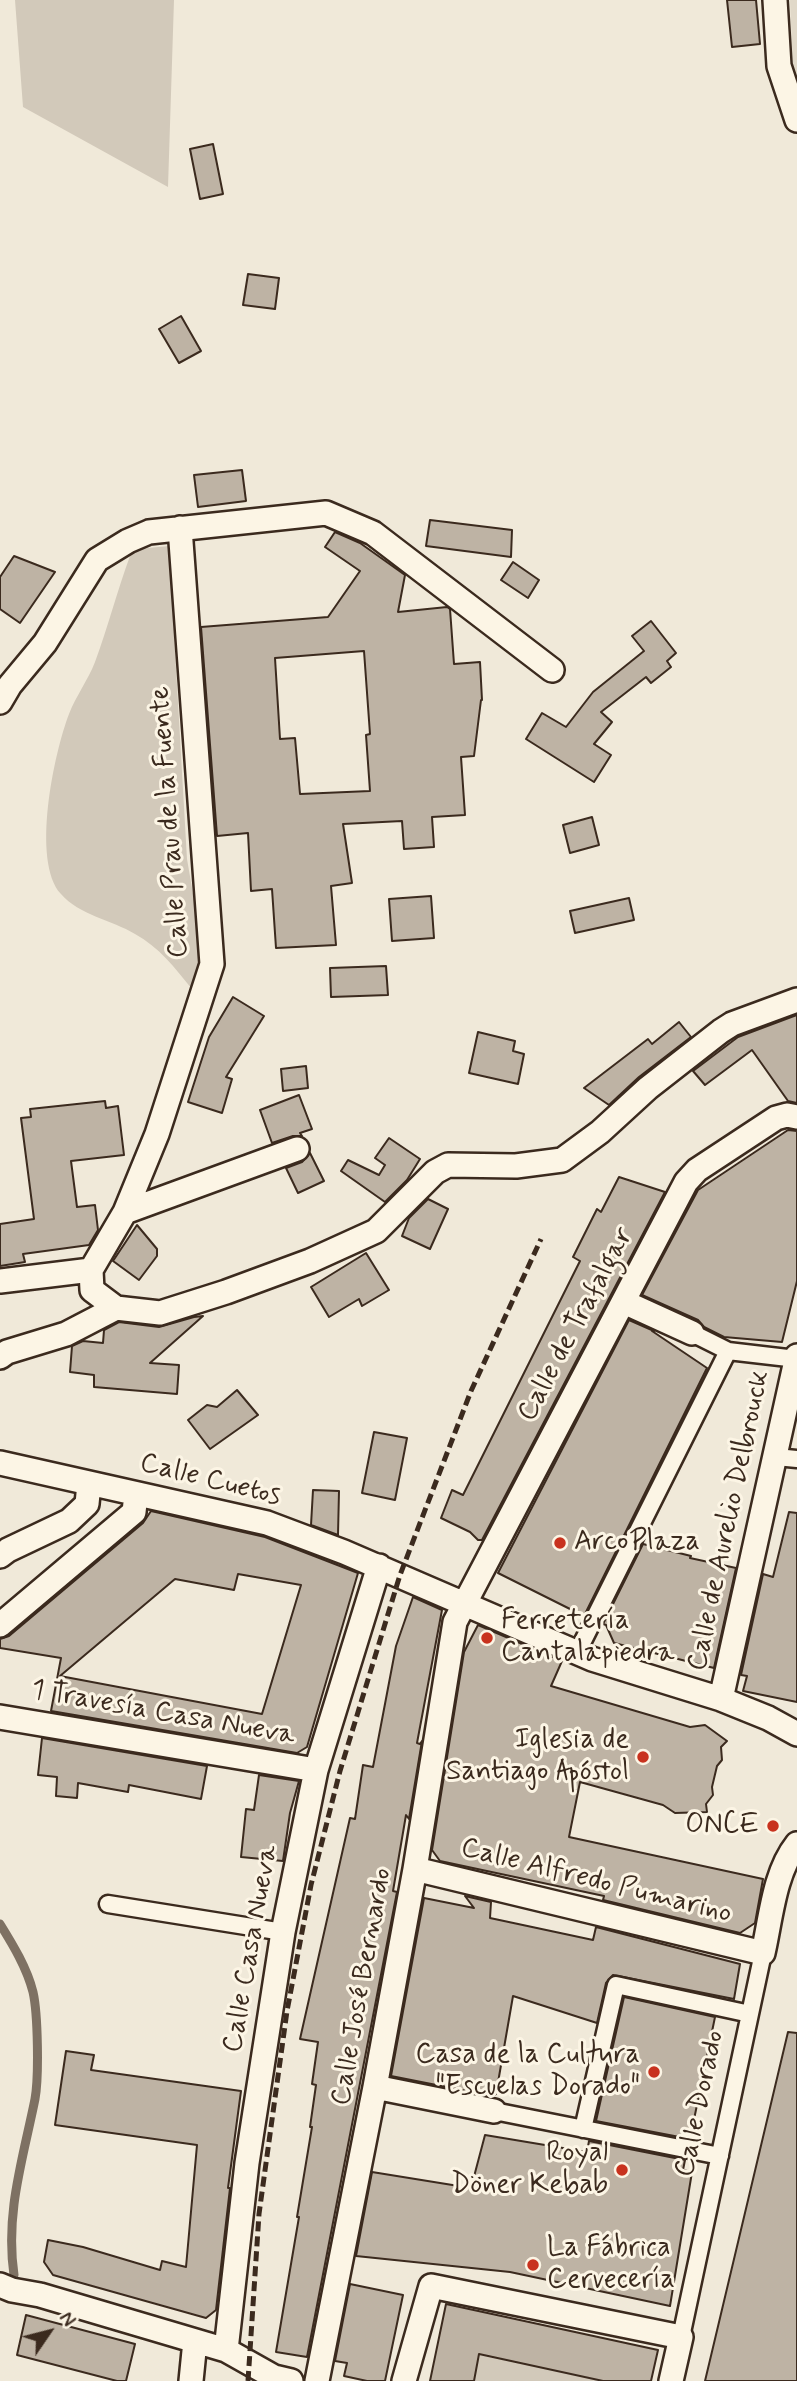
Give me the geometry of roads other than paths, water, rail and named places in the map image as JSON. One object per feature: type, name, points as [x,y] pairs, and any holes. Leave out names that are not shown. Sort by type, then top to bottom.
[{"type":"street","points":[[775,0],[779,66],[797,120]]},
{"type":"street","points":[[0,702],[10,685],[45,643],[97,560],[128,541],[149,532],[326,513],[373,533],[552,670]]},
{"type":"street","name":"Calle Prau de la Fuente","points":[[91,1270],[125,1212],[157,1134],[212,964],[180,528]]},
{"type":"street","points":[[0,1281],[91,1270],[92,1290],[116,1308],[160,1312],[226,1292],[310,1261],[376,1231],[435,1172],[448,1165],[516,1166],[562,1160],[600,1132],[648,1088],[721,1031],[732,1024],[797,1000]]},
{"type":"street","name":"Calle de Trafalgar","points":[[463,1603],[686,1182],[697,1170],[776,1118],[794,1114]]},
{"type":"street","points":[[125,1212],[297,1149]]},
{"type":"street","points":[[624,1301],[728,1351],[797,1358]]},
{"type":"street","points":[[0,1357],[7,1352],[66,1335],[116,1308]]},
{"type":"street","points":[[577,1653],[728,1351]]},
{"type":"street","name":"Calle de Aurelio Delbrouck","points":[[721,1699],[786,1458],[797,1358]]},
{"type":"street","name":"Calle Cuetos","points":[[0,1463],[248,1518],[344,1552],[592,1659],[721,1699],[768,1718],[797,1734]]},
{"type":"street","points":[[0,1556],[69,1521],[86,1504],[89,1483]]},
{"type":"street","points":[[0,1625],[134,1512],[136,1494]]},
{"type":"street","name":"Calle Casa Nueva","points":[[226,2350],[247,2163],[283,1932],[316,1770],[390,1571]]},
{"type":"street","name":"Calle José Bernardo","points":[[317,2381],[415,1869],[454,1622],[463,1603]]},
{"type":"street","name":"1 Travesía Casa Nueva","points":[[0,1717],[316,1770]]},
{"type":"street","name":"Calle Dorado","points":[[671,2381],[782,1869],[789,1853],[797,1844]]},
{"type":"street","name":"Calle Alfredo Pumarino","points":[[415,1869],[764,1953]]},
{"type":"street","points":[[108,1904],[283,1932]]},
{"type":"street","points":[[583,2129],[616,1985],[751,2014]]},
{"type":"street","points":[[375,2087],[720,2157]]},
{"type":"street","points":[[0,2285],[226,2350],[274,2377],[291,2381]]},
{"type":"street","points":[[404,2381],[430,2286],[681,2337]]},
{"type":"street","points":[[191,2381],[195,2341]]},
{"type":"waterway","points":[[0,1924],[30,1983],[35,2002],[37,2030],[35,2099],[14,2208],[14,2275]]},
{"type":"railway","points":[[248,2381],[259,2214],[287,2011],[311,1885],[340,1771],[400,1575],[471,1391],[541,1239]]},
{"type":"place","name":"ArcoPlaza","points":[[560,1543]]},
{"type":"place","name":"Ferretería Cantalapiedra","points":[[487,1638]]},
{"type":"place","name":"Iglesia de Santiago Apóstol","points":[[643,1757]]},
{"type":"place","name":"ONCE","points":[[773,1826]]},
{"type":"place","name":"Casa de la Cultura \"Escuelas Dorado\"","points":[[654,2072]]},
{"type":"place","name":"Royal Döner Kebab","points":[[622,2170]]},
{"type":"place","name":"La Fábrica Cervecería","points":[[533,2265]]}]
